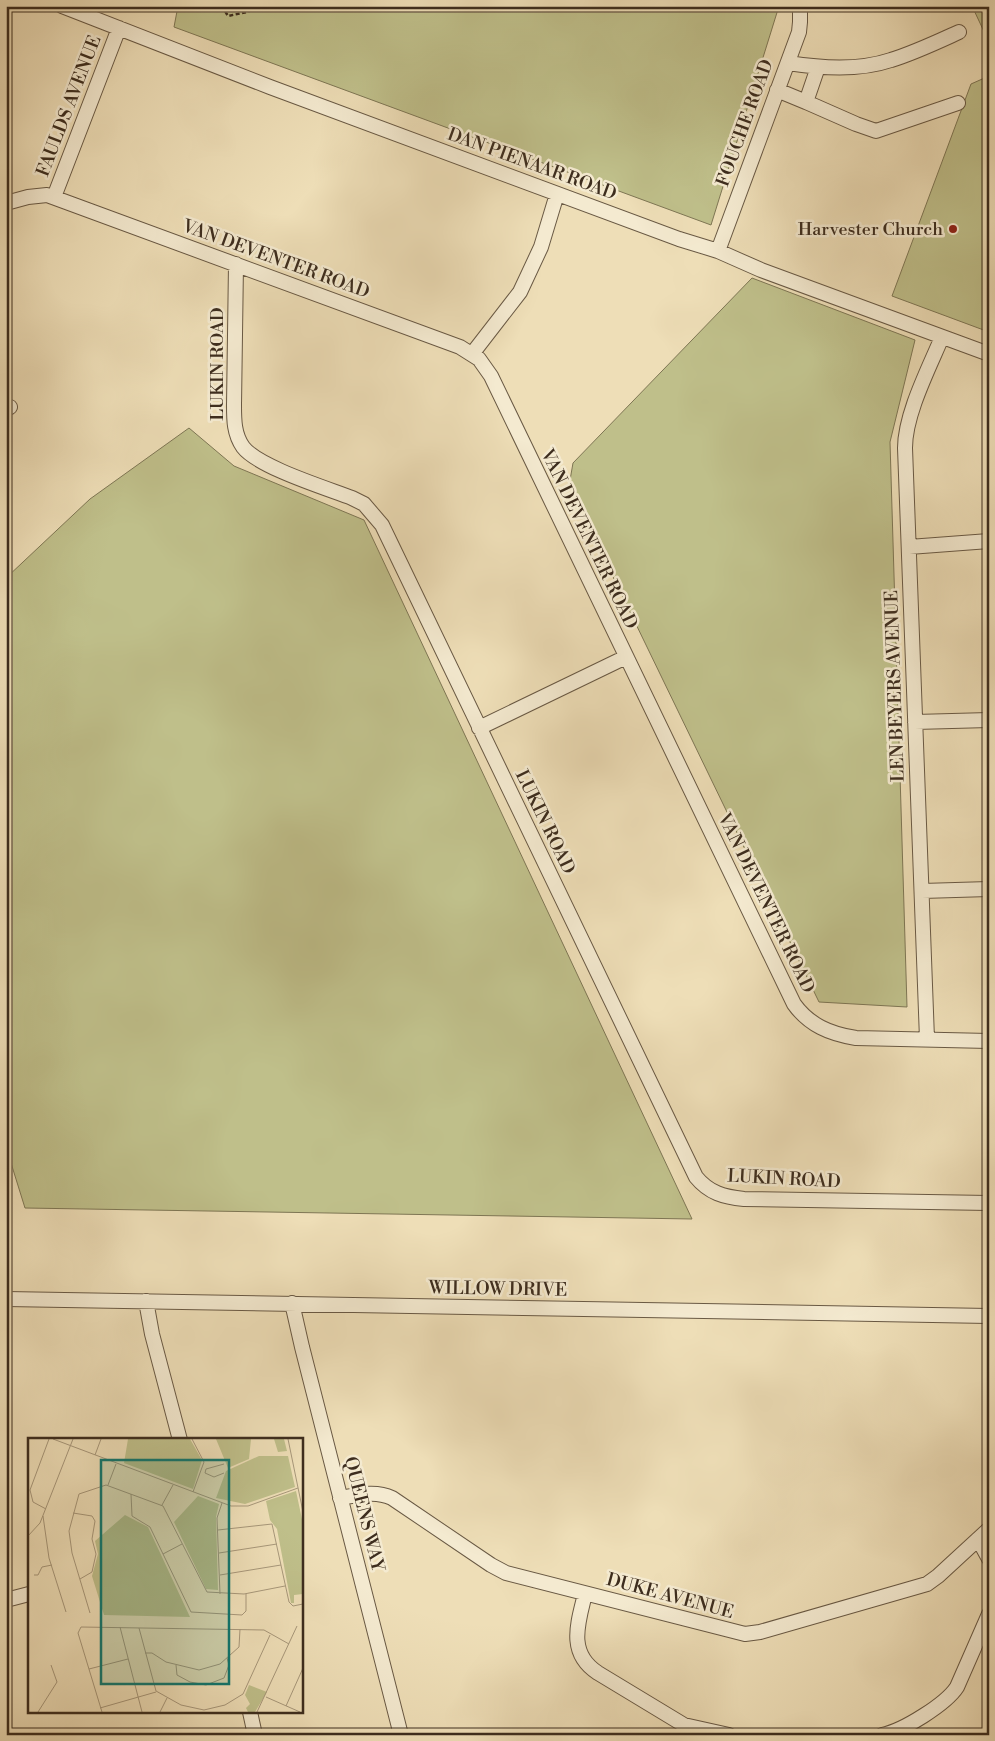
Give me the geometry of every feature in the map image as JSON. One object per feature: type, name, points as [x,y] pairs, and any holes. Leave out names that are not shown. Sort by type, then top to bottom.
[{"type":"street","name":"DAN PIENAAR ROAD","points":[[62,6],[270,87],[989,354]]},
{"type":"street","name":"FOUCHE ROAD","points":[[718,252],[788,63],[798,32],[800,6]]},
{"type":"street","name":"FAULDS AVENUE","points":[[54,197],[119,28]]},
{"type":"street","points":[[788,63],[818,67],[852,67],[890,60],[959,32]]},
{"type":"street","points":[[806,102],[818,67]]},
{"type":"street","points":[[777,90],[876,131],[958,103]]},
{"type":"street","points":[[472,354],[520,292],[541,247],[557,194]]},
{"type":"street","name":"VAN DEVENTER ROAD","points":[[6,203],[40,195],[54,197],[448,343],[472,354],[483,364],[490,376],[786,990],[800,1012],[812,1022],[839,1036],[989,1041]]},
{"type":"street","name":"LUKIN ROAD","points":[[236,264],[234,406],[235,425],[239,439],[244,448],[260,461],[364,504],[382,525],[690,1166],[701,1184],[720,1196],[744,1199],[989,1203]]},
{"type":"street","name":"LEN BEYERS AVENUE","points":[[927,1039],[905,439],[911,414],[942,337]]},
{"type":"street","points":[[908,547],[989,541]]},
{"type":"street","points":[[479,728],[626,657]]},
{"type":"street","points":[[915,722],[989,720]]},
{"type":"street","points":[[922,891],[989,889]]},
{"type":"street","name":"WILLOW DRIVE","points":[[6,1299],[989,1316]]},
{"type":"street","points":[[146,1301],[152,1334],[179,1438]]},
{"type":"street","name":"QUEENS WAY","points":[[292,1303],[401,1735]]},
{"type":"street","name":"DUKE AVENUE","points":[[340,1498],[370,1493],[388,1496],[506,1573],[748,1634],[927,1584],[989,1529]]},
{"type":"street","points":[[978,1539],[989,1559]]},
{"type":"street","points":[[6,1600],[28,1594]]},
{"type":"street","points":[[585,1594],[578,1623],[577,1638],[580,1651],[589,1666],[684,1725],[729,1735]]},
{"type":"street","points":[[882,1735],[898,1730],[939,1706],[952,1695],[989,1614]]},
{"type":"street","points":[[250,1714],[255,1735]]},
{"type":"path","points":[[222,6],[228,16],[247,12],[259,6]]},
{"type":"green space","points":[[178,6],[779,6],[711,225],[174,27]]},
{"type":"green space","points":[[972,6],[989,6],[988,64],[987,38]]},
{"type":"green space","name":"Harvester Church","points":[[989,76],[989,332],[892,296],[971,84]]},
{"type":"green space","points":[[752,278],[915,340],[890,442],[907,1007],[819,1002],[569,486],[573,463]]},
{"type":"green space","points":[[189,428],[234,466],[364,520],[692,1219],[25,1208],[6,1147],[6,578],[90,499]]},
{"type":"place","name":"Harvester Church","points":[[953,229]]}]
